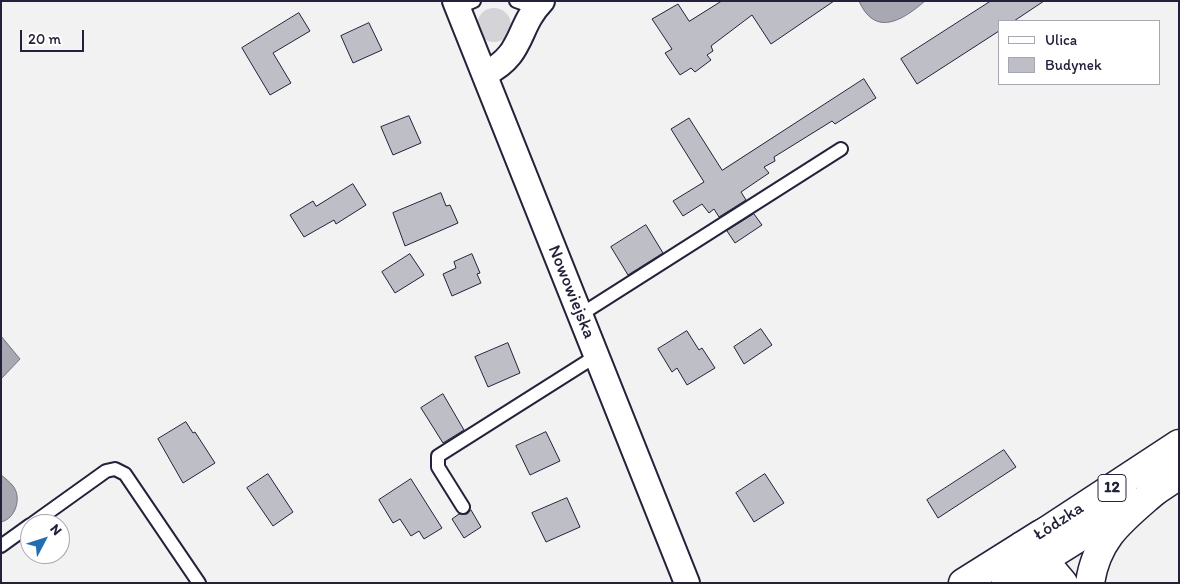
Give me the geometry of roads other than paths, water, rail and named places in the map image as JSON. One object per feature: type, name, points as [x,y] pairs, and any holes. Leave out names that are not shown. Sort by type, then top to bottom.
[{"type":"main road","name":"Łódzka","points":[[1006,583],[1034,556],[1179,444]]},
{"type":"main road","name":"Łódzka","points":[[963,583],[1034,556],[1155,491],[1179,475]]},
{"type":"main road","name":"12","points":[[1090,583],[1096,558],[1109,532],[1155,491]]},
{"type":"main road","points":[[1034,556],[1063,583]]},
{"type":"street","name":"Nowowiejska","points":[[462,3],[485,74],[687,583]]},
{"type":"street","points":[[485,74],[499,67],[509,58],[531,4]]},
{"type":"lane","points":[[580,316],[841,149]]},
{"type":"lane","points":[[463,507],[438,467],[438,456],[596,356]]},
{"type":"lane","points":[[46,514],[106,471],[115,469],[125,474],[199,583]]},
{"type":"lane","points":[[1,546],[20,533]]}]
